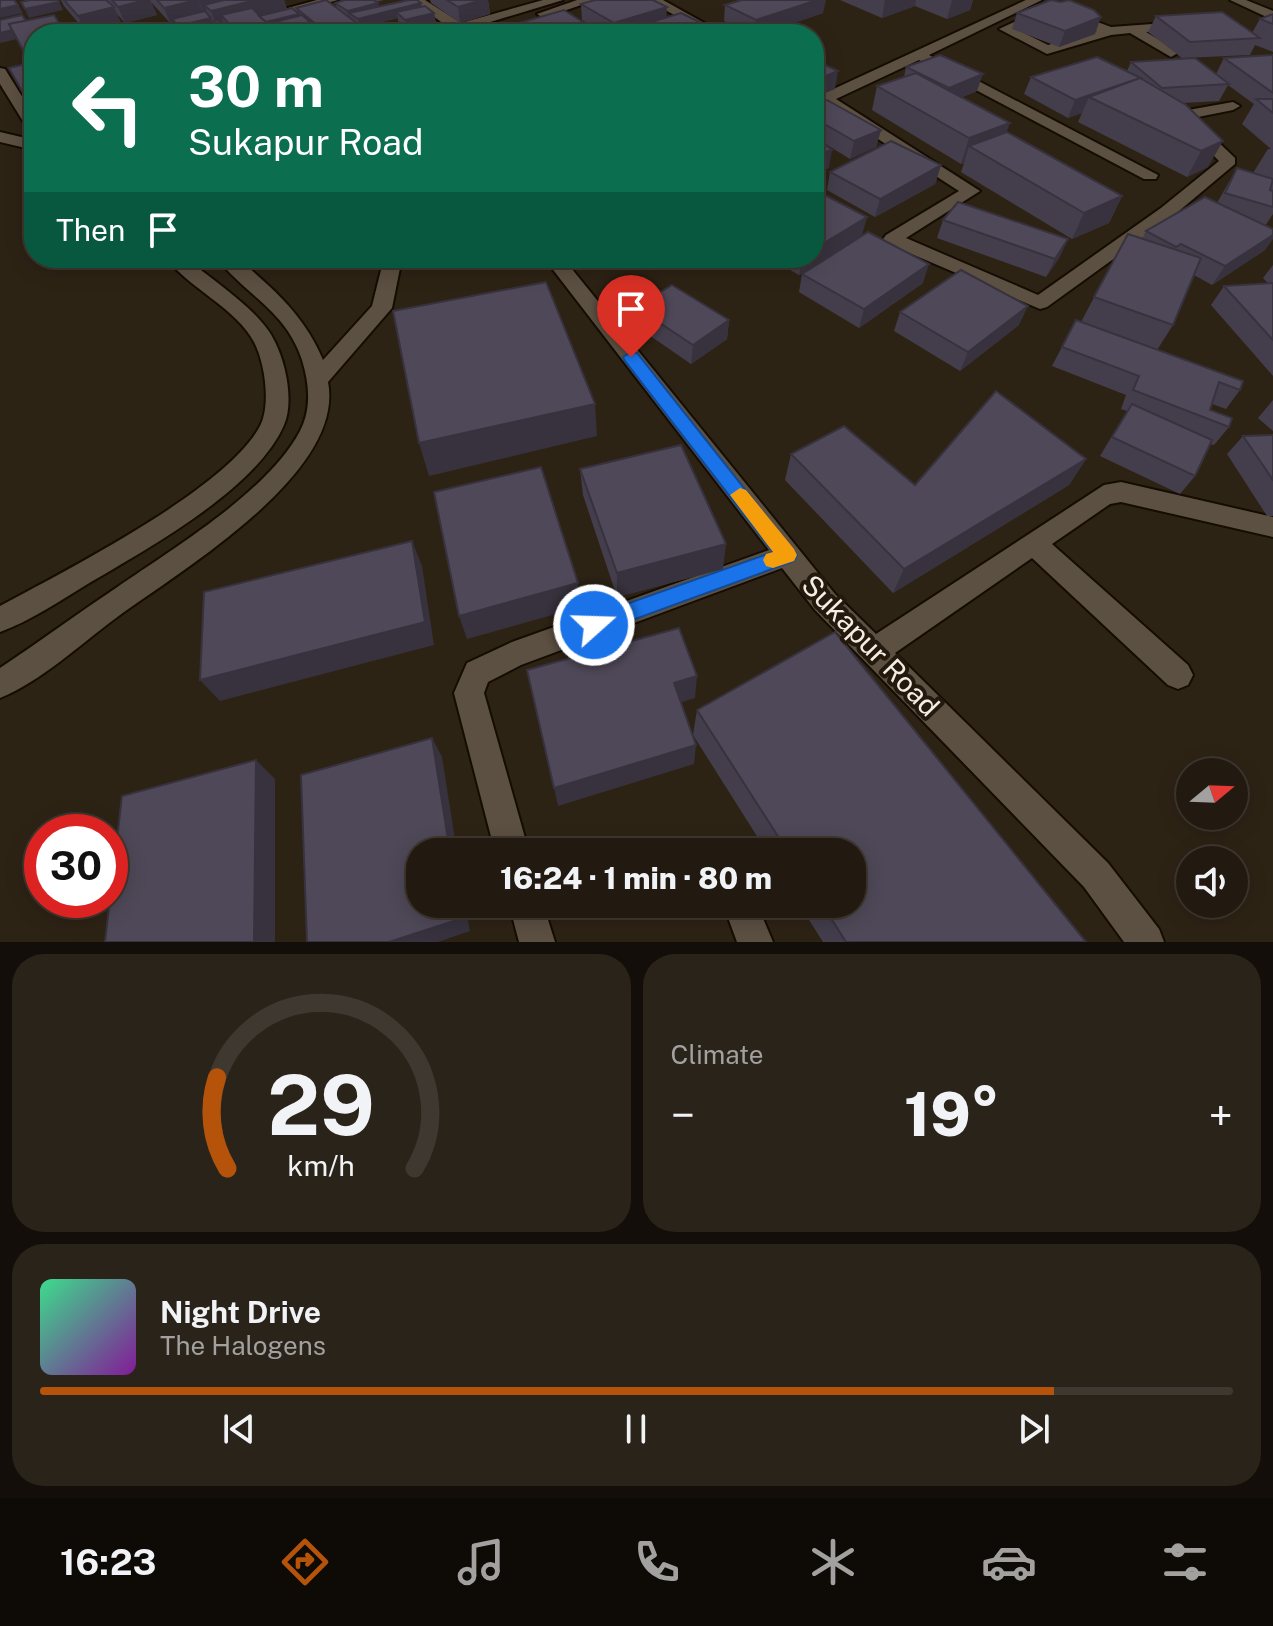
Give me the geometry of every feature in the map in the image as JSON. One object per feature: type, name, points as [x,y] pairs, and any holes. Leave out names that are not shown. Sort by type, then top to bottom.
[{"type":"street","points":[[238,24],[332,0]]},
{"type":"street","points":[[417,0],[453,24]]},
{"type":"street","points":[[473,24],[557,0]]},
{"type":"street","points":[[508,24],[590,0]]},
{"type":"street","points":[[654,0],[698,24]]},
{"type":"street","points":[[1236,0],[1273,16]]},
{"type":"street","points":[[824,99],[1034,1],[1110,31]]},
{"type":"street","points":[[1041,15],[1005,29],[1055,51],[1110,31],[1199,24]]},
{"type":"street","points":[[1133,30],[1171,53]]},
{"type":"street","points":[[921,56],[1150,175]]},
{"type":"street","points":[[7,80],[24,110]]},
{"type":"street","points":[[824,103],[971,191],[892,239],[1040,303],[1167,212],[1229,161],[1182,115],[1233,106]]},
{"type":"street","points":[[0,137],[24,143]]},
{"type":"street","points":[[0,620],[126,550],[190,505],[248,459],[273,424],[275,383],[263,337],[186,268]]},
{"type":"street","points":[[0,684],[212,537],[269,484],[307,440],[320,405],[315,362],[301,332],[279,303],[238,268]]},
{"type":"street","points":[[317,380],[382,308],[391,268]]},
{"type":"street","name":"Sukapur Road","points":[[561,268],[825,602],[1096,875],[1146,942]]},
{"type":"street","points":[[875,651],[1104,495],[1121,492],[1273,527]]},
{"type":"street","points":[[1033,543],[1178,675]]},
{"type":"street","points":[[508,838],[469,693],[469,682],[477,671],[787,555]]},
{"type":"street","points":[[530,918],[537,942]]},
{"type":"street","points":[[746,918],[755,942]]},
{"type":"building","points":[[0,0],[14,0],[18,5],[0,9]]},
{"type":"building","points":[[64,0],[106,0],[114,7],[78,16]]},
{"type":"building","points":[[112,0],[146,0],[118,7]]},
{"type":"building","points":[[157,0],[197,0],[164,8]]},
{"type":"building","points":[[224,0],[256,0],[211,11],[204,5]]},
{"type":"building","points":[[326,0],[358,24],[316,24],[296,8]]},
{"type":"building","points":[[373,0],[378,3],[348,11],[335,3]]},
{"type":"building","points":[[409,0],[421,3],[358,19],[349,13]]},
{"type":"building","points":[[447,0],[482,0],[458,7]]},
{"type":"building","points":[[595,0],[653,0],[667,7],[614,23],[581,4]]},
{"type":"building","points":[[742,0],[817,0],[756,20],[725,5]]},
{"type":"building","points":[[1051,0],[1069,0],[1094,10],[1101,17],[1065,31],[1017,13]]},
{"type":"building","points":[[21,2],[59,2],[25,9]]},
{"type":"building","points":[[425,6],[434,13],[405,20],[396,12]]},
{"type":"building","points":[[252,8],[268,24],[229,24],[221,15]]},
{"type":"building","points":[[292,8],[299,14],[266,22],[259,16]]},
{"type":"building","points":[[564,10],[586,24],[516,24]]},
{"type":"building","points":[[205,11],[211,18],[186,24],[176,24],[172,19]]},
{"type":"building","points":[[1222,12],[1260,38],[1190,42],[1156,16]]},
{"type":"building","points":[[681,13],[704,24],[650,24]]},
{"type":"building","points":[[1273,14],[1273,24],[1260,19]]},
{"type":"building","points":[[22,15],[26,21],[9,24],[12,30],[0,33],[0,20]]},
{"type":"building","points":[[54,15],[60,24],[24,24],[24,52],[9,24]]},
{"type":"building","points":[[302,15],[310,22],[302,24],[267,24]]},
{"type":"building","points":[[940,55],[983,74],[949,88],[906,67]]},
{"type":"building","points":[[1273,55],[1273,93],[1224,58]]},
{"type":"building","points":[[1097,57],[1143,79],[1075,100],[1031,77]]},
{"type":"building","points":[[1195,58],[1229,84],[1162,88],[1131,62]]},
{"type":"building","points":[[24,64],[24,95],[9,68]]},
{"type":"building","points":[[824,65],[838,71],[824,77]]},
{"type":"building","points":[[916,73],[1010,123],[969,138],[877,86]]},
{"type":"building","points":[[1140,78],[1186,105],[1223,141],[1201,151],[1089,97]]},
{"type":"building","points":[[1256,99],[1273,99],[1273,113]]},
{"type":"building","points":[[824,101],[881,130],[854,141],[824,124]]},
{"type":"building","points":[[1007,132],[1122,196],[1084,213],[969,146]]},
{"type":"building","points":[[891,141],[941,165],[880,199],[830,172]]},
{"type":"building","points":[[1237,168],[1273,179],[1270,190],[1273,191],[1273,207],[1225,193]]},
{"type":"building","points":[[824,195],[867,217],[824,243]]},
{"type":"building","points":[[1205,197],[1273,229],[1273,235],[1225,266],[1181,244],[1176,247],[1146,231]]},
{"type":"building","points":[[958,202],[1068,239],[1055,259],[943,220]]},
{"type":"building","points":[[868,232],[929,264],[864,309],[802,274],[811,268],[824,268],[824,260]]},
{"type":"building","points":[[1128,234],[1201,258],[1173,325],[1094,297]]},
{"type":"building","points":[[961,270],[1028,306],[968,352],[900,312]]},
{"type":"building","points":[[546,282],[595,404],[419,443],[393,311]]},
{"type":"building","points":[[1273,283],[1273,340],[1224,286]]},
{"type":"building","points":[[672,285],[729,320],[693,345],[636,307]]},
{"type":"building","points":[[1076,320],[1243,381],[1240,390],[1219,382],[1210,410],[1232,418],[1229,427],[1133,390],[1139,376],[1062,347]]},
{"type":"building","points":[[996,391],[1086,459],[904,569],[791,454],[844,426],[915,485]]},
{"type":"building","points":[[1132,404],[1212,440],[1195,476],[1112,437]]},
{"type":"building","points":[[1273,435],[1273,480],[1243,436]]},
{"type":"building","points":[[681,445],[726,544],[617,573],[580,469]]},
{"type":"building","points":[[541,467],[578,583],[459,616],[434,492]]},
{"type":"building","points":[[412,541],[425,622],[200,680],[204,592]]},
{"type":"building","points":[[679,628],[697,676],[674,683],[696,745],[554,788],[527,670]]},
{"type":"building","points":[[835,632],[1086,942],[846,942],[831,918],[866,918],[866,838],[779,838],[697,710]]},
{"type":"building","points":[[432,738],[448,838],[406,838],[406,918],[460,919],[389,942],[307,942],[301,775]]},
{"type":"building","points":[[256,760],[254,942],[105,942],[108,918],[128,918],[128,814],[120,814],[122,796]]},
{"type":"slow traffic","points":[[740,495],[787,555],[773,560]]},
{"type":"route","points":[[594,625],[787,555],[631,357]]}]
